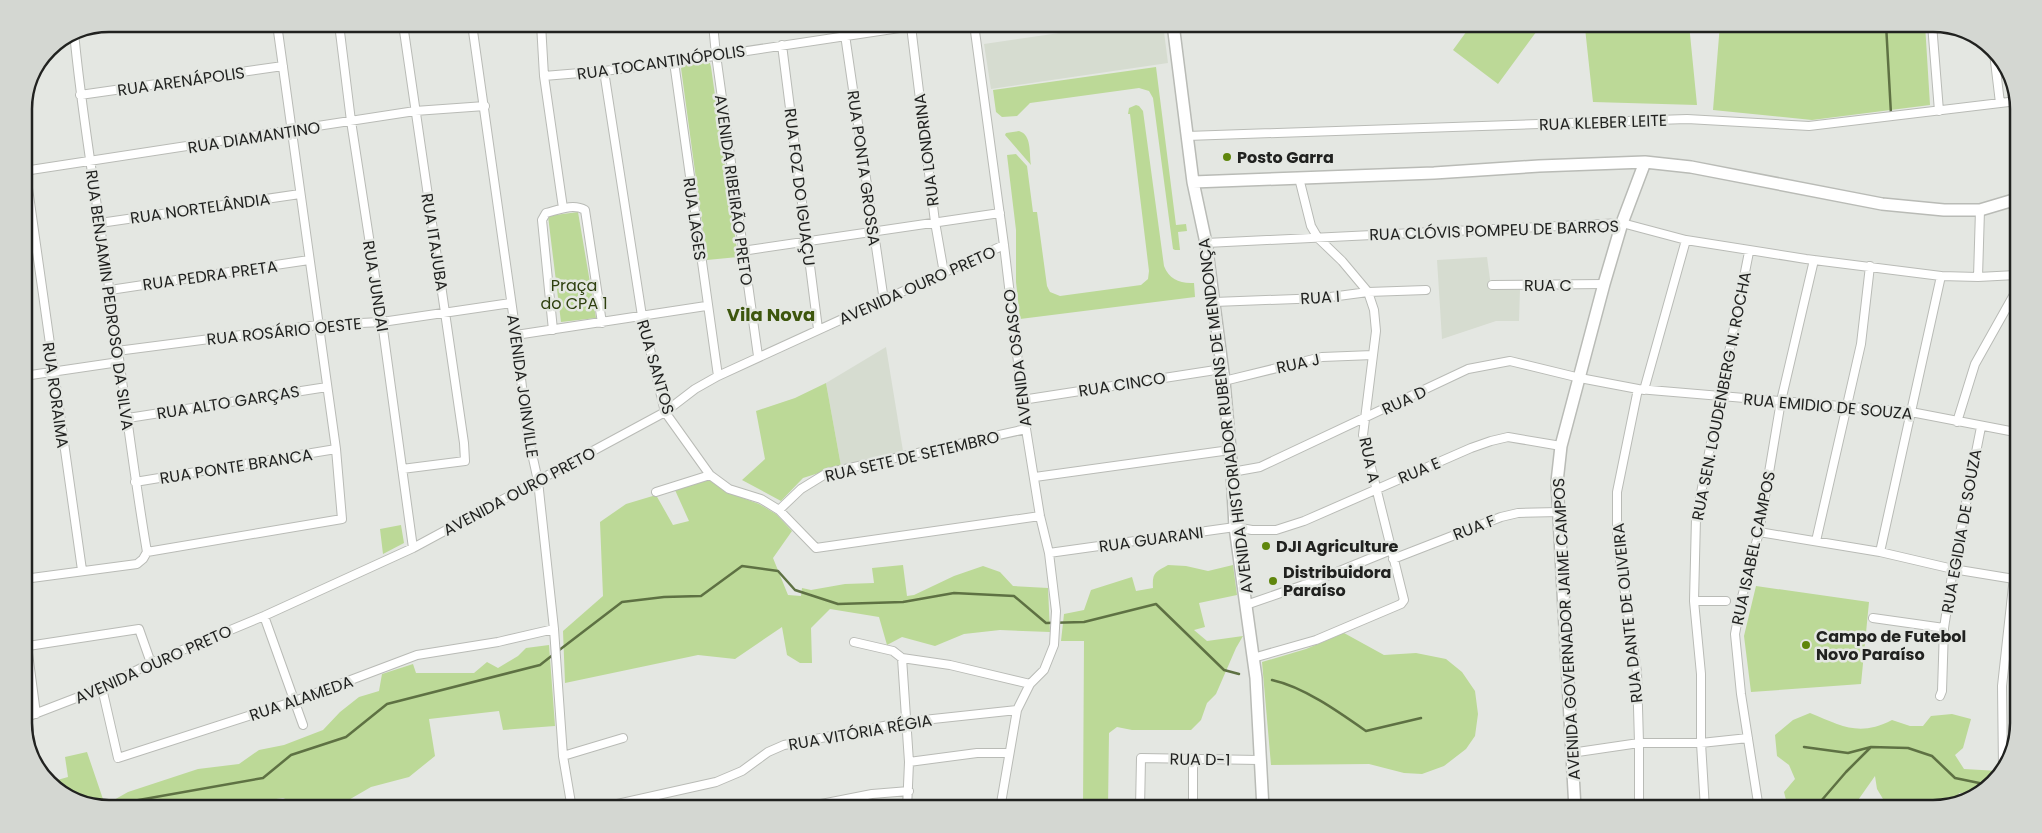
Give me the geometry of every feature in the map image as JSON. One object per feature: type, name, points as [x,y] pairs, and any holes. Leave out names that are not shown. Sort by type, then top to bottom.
[{"type":"main road","name":"AVENIDA HISTORIADOR RUBENS DE MENDONÇA","points":[[1174,32],[1193,182],[1206,243],[1223,375],[1235,527],[1253,658],[1262,801]]},
{"type":"main road","points":[[1193,182],[1645,162],[1691,167],[1882,204],[1944,210],[1980,210],[2009,201]]},
{"type":"main road","name":"AVENIDA GOVERNADOR JAIME CAMPOS","points":[[1575,801],[1557,482],[1561,446],[1604,284],[1622,223],[1645,162]]},
{"type":"street","points":[[33,578],[136,564],[143,559],[147,552],[342,519],[336,449],[278,32]]},
{"type":"street","name":"RUA JUNDAI","points":[[340,32],[351,121],[382,322],[413,548]]},
{"type":"street","name":"RUA ITAJUBA","points":[[402,469],[465,460],[404,32]]},
{"type":"street","name":"AVENIDA JOINVILLE","points":[[473,32],[516,335],[527,431],[538,481],[554,630],[563,756],[571,801]]},
{"type":"street","points":[[541,32],[544,76],[563,208]]},
{"type":"street","name":"AVENIDA RIBEIRÃO PRETO","points":[[714,32],[742,251],[758,356]]},
{"type":"street","name":"RUA TOCANTINÓPOLIS","points":[[544,76],[674,62],[716,54],[871,32]]},
{"type":"street","name":"RUA LONDRINA","points":[[912,32],[935,222],[944,273]]},
{"type":"street","name":"AVENIDA OSASCO","points":[[975,32],[1000,213],[1026,429],[1040,516],[1049,553],[1055,593],[1056,618],[1054,645],[1044,670],[1030,684],[1017,710],[1001,801]]},
{"type":"street","points":[[1933,32],[1939,111]]},
{"type":"street","name":"RUA PONTA GROSSA","points":[[844,36],[872,232],[884,301]]},
{"type":"street","name":"RUA BENJAMIN PEDROSO DA SILVA","points":[[76,40],[80,95],[110,290],[135,482],[147,552]]},
{"type":"street","name":"RUA FOZ DO IGUAÇU","points":[[782,44],[818,329]]},
{"type":"street","name":"RUA LAGES","points":[[674,62],[706,306],[718,376]]},
{"type":"street","name":"RUA ARENÁPOLIS","points":[[80,95],[283,66]]},
{"type":"street","points":[[1996,66],[2000,103]]},
{"type":"street","name":"RUA SANTOS","points":[[604,71],[642,316],[665,412],[710,475],[729,489],[761,499],[779,510],[816,548],[1040,516]]},
{"type":"street","name":"RUA KLEBER LEITE","points":[[1187,136],[1687,120],[1809,126],[2009,102]]},
{"type":"street","name":"RUA DIAMANTINO","points":[[33,170],[415,111],[485,106]]},
{"type":"street","name":"RUA A","points":[[1253,658],[1316,640],[1402,603],[1404,597],[1363,435],[1376,330],[1374,310],[1368,292],[1342,261],[1318,238],[1311,226],[1300,178]]},
{"type":"street","name":"RUA NORTELÂNDIA","points":[[100,222],[300,194]]},
{"type":"street","points":[[554,330],[542,220],[546,213],[563,208],[579,207],[584,210],[602,323]]},
{"type":"street","points":[[1978,277],[1980,210]]},
{"type":"street","points":[[742,251],[1000,213]]},
{"type":"street","name":"RUA CLÓVIS POMPEU DE BARROS","points":[[1206,243],[1622,223],[1686,240],[1749,252],[1941,276],[2009,275]]},
{"type":"street","name":"RUA RORAIMA","points":[[33,228],[82,570]]},
{"type":"street","name":"RUA DANTE DE OLIVEIRA","points":[[1638,801],[1637,672],[1617,540],[1617,492],[1641,390],[1686,240]]},
{"type":"street","name":"AVENIDA OURO PRETO","points":[[33,715],[102,688],[151,663],[264,616],[413,548],[665,412],[694,389],[718,376],[758,356],[884,301],[1004,245]]},
{"type":"street","name":"RUA SEN. LOUDENBERG N. ROCHA","points":[[1705,801],[1701,743],[1701,674],[1694,601],[1696,518],[1749,252]]},
{"type":"street","name":"RUA PEDRA PRETA","points":[[110,290],[310,260]]},
{"type":"street","name":"RUA ISABEL CAMPOS","points":[[1759,801],[1741,694],[1736,634],[1742,598],[1759,532],[1781,401],[1814,260]]},
{"type":"street","points":[[1816,541],[1861,344],[1870,266]]},
{"type":"street","points":[[1880,552],[1941,276]]},
{"type":"street","name":"RUA C","points":[[1492,285],[1604,284]]},
{"type":"street","name":"RUA I","points":[[1214,302],[1323,298],[1368,292],[1426,290]]},
{"type":"street","name":"RUA ROSÁRIO OESTE","points":[[117,351],[318,325],[382,322],[511,303]]},
{"type":"street","points":[[1957,422],[1975,364],[2009,303]]},
{"type":"street","points":[[516,335],[706,306]]},
{"type":"street","name":"RUA J","points":[[1223,375],[1322,357],[1373,355]]},
{"type":"street","name":"RUA D","points":[[1232,472],[1260,467],[1468,369],[1510,361],[1580,378]]},
{"type":"street","points":[[33,375],[120,362]]},
{"type":"street","name":"RUA CINCO","points":[[1022,400],[1223,375]]},
{"type":"street","name":"RUA EMIDIO DE SOUZA","points":[[1580,378],[1641,390],[1911,412],[2010,431]]},
{"type":"street","name":"RUA ALTO GARÇAS","points":[[128,418],[327,387]]},
{"type":"street","name":"RUA EGIDIA DE SOUZA","points":[[1940,696],[1942,691],[1944,628],[1953,569],[1981,427]]},
{"type":"street","name":"RUA SETE DE SETEMBRO","points":[[779,510],[801,489],[827,473],[1026,429]]},
{"type":"street","name":"RUA E","points":[[1252,530],[1276,530],[1304,521],[1471,448],[1500,438],[1522,438],[1561,446]]},
{"type":"street","name":"RUA PONTE BRANCA","points":[[135,482],[336,449]]},
{"type":"street","points":[[1035,476],[1230,450]]},
{"type":"street","points":[[656,492],[710,475]]},
{"type":"street","name":"RUA F","points":[[1393,559],[1501,517],[1518,513],[1559,512]]},
{"type":"street","name":"RUA GUARANI","points":[[1049,553],[1235,527],[1252,530]]},
{"type":"street","points":[[1759,532],[1880,552],[1953,569],[2010,578]]},
{"type":"street","points":[[1246,605],[1315,581],[1391,550]]},
{"type":"street","points":[[1694,601],[1726,601]]},
{"type":"street","points":[[2003,755],[2002,686],[2010,609]]},
{"type":"street","points":[[264,616],[303,725]]},
{"type":"street","points":[[1873,618],[1944,628]]},
{"type":"street","points":[[33,645],[140,629],[151,663]]},
{"type":"street","name":"RUA ALAMEDA","points":[[102,688],[118,758],[295,702],[417,655],[498,642],[554,630]]},
{"type":"street","points":[[854,642],[893,650],[902,658],[950,664],[1030,684]]},
{"type":"street","points":[[902,658],[909,762],[908,801]]},
{"type":"street","points":[[33,688],[36,714]]},
{"type":"street","name":"RUA VITÓRIA RÉGIA","points":[[631,801],[716,782],[742,771],[768,752],[784,745],[905,722],[1017,710]]},
{"type":"street","points":[[563,756],[623,738]]},
{"type":"street","points":[[1572,753],[1639,743],[1701,743],[1748,738]]},
{"type":"street","points":[[909,762],[977,753],[1009,753]]},
{"type":"street","name":"RUA D-1","points":[[1140,801],[1141,758],[1259,760]]},
{"type":"street","points":[[1193,758],[1193,801]]},
{"type":"street","points":[[837,801],[872,794],[909,791]]},
{"type":"shaded area","points":[[1067,32],[1164,32],[1168,63],[991,89],[984,44]]},
{"type":"shaded area","points":[[1487,257],[1491,287],[1520,289],[1519,321],[1496,321],[1442,339],[1437,260]]},
{"type":"shaded area","points":[[886,347],[903,451],[841,466],[826,383]]},
{"type":"green space","points":[[1466,32],[1536,32],[1498,84],[1453,50]]},
{"type":"green space","points":[[1585,32],[1690,32],[1697,105],[1593,102]]},
{"type":"green space","points":[[1719,32],[1925,32],[1930,105],[1812,120],[1713,110]]},
{"type":"green space","points":[[710,63],[711,67],[738,257],[707,260],[681,68],[684,65]]},
{"type":"green space","points":[[1156,67],[1176,225],[1186,224],[1187,231],[1178,232],[1180,250],[1173,249],[1153,98],[1149,91],[1139,88],[1030,103],[1017,116],[1002,117],[996,112],[993,90]]},
{"type":"green space","points":[[1136,105],[1143,111],[1164,266],[1166,271],[1176,280],[1184,283],[1194,283],[1195,297],[1020,319],[1016,282],[1016,230],[1007,155],[1016,154],[1027,166],[1033,212],[1037,212],[1047,286],[1050,292],[1060,296],[1141,285],[1148,279],[1149,271],[1130,114],[1128,114],[1129,108]]},
{"type":"green space","points":[[1019,131],[1028,140],[1031,165],[1005,135],[1006,133]]},
{"type":"green space","name":"Praça do CPA 1","points":[[578,212],[596,318],[561,322],[548,216]]},
{"type":"green space","points":[[826,383],[841,466],[803,478],[781,501],[742,480],[765,459],[756,411],[795,398]]},
{"type":"green space","points":[[709,478],[727,492],[759,504],[776,514],[792,531],[773,558],[788,595],[801,596],[802,588],[811,590],[845,584],[874,583],[872,568],[903,565],[907,596],[914,595],[954,576],[983,566],[1000,572],[1013,586],[1048,588],[1050,632],[1000,630],[964,634],[935,646],[902,637],[887,645],[879,617],[830,609],[811,628],[812,663],[800,663],[787,655],[782,627],[735,659],[698,655],[565,683],[563,631],[603,596],[600,522],[626,504],[656,495],[673,525],[689,521],[675,490]]},
{"type":"green space","points":[[401,525],[404,543],[383,554],[380,529]]},
{"type":"green space","points":[[1168,565],[1186,566],[1208,571],[1233,565],[1237,595],[1199,603],[1205,627],[1194,630],[1207,641],[1243,636],[1216,694],[1207,703],[1201,720],[1191,730],[1132,730],[1117,727],[1109,733],[1108,801],[1083,801],[1084,641],[1061,641],[1064,614],[1084,610],[1091,590],[1132,577],[1136,591],[1153,588],[1154,576],[1160,569]]},
{"type":"green space","name":"Campo de Futebol Novo Paraíso","points":[[1756,586],[1869,602],[1861,684],[1751,692],[1744,636]]},
{"type":"green space","points":[[1344,633],[1384,655],[1416,653],[1446,659],[1462,672],[1475,691],[1478,714],[1475,736],[1466,749],[1444,766],[1422,774],[1404,773],[1369,764],[1271,765],[1262,662],[1306,649]]},
{"type":"green space","points":[[549,645],[555,726],[503,730],[499,711],[429,719],[435,756],[409,777],[371,787],[347,801],[291,801],[283,798],[263,801],[112,801],[128,792],[198,769],[239,764],[259,750],[284,745],[323,730],[340,712],[359,697],[379,691],[382,674],[413,664],[416,673],[474,673],[487,662],[498,668],[518,656],[526,648]]},
{"type":"green space","points":[[1810,713],[1841,725],[1860,729],[1870,728],[1892,720],[1910,726],[1923,726],[1931,716],[1952,714],[1971,719],[1963,748],[1955,755],[1964,769],[1993,771],[1975,788],[1966,793],[1959,793],[1958,796],[1943,800],[1884,801],[1877,789],[1875,776],[1857,801],[1786,800],[1784,792],[1795,779],[1789,765],[1777,756],[1775,735],[1793,720]]},
{"type":"green space","points":[[87,752],[103,800],[80,795],[57,780],[68,777],[65,757]]},
{"type":"waterway","points":[[1886,32],[1891,114]]},
{"type":"waterway","points":[[558,651],[622,602],[664,597],[701,596],[742,566],[778,571],[795,590],[838,604],[903,602],[954,593],[1014,596],[1046,623],[1084,622],[1156,604],[1224,670],[1239,674]]},
{"type":"waterway","points":[[133,801],[263,778],[291,755],[346,737],[387,704],[540,665],[554,654]]},
{"type":"waterway","points":[[1272,680],[1309,694],[1366,731],[1421,718]]},
{"type":"waterway","points":[[1804,747],[1848,753],[1871,747],[1908,748],[1932,756],[1955,778],[1980,783]]},
{"type":"waterway","points":[[1821,801],[1870,748]]},
{"type":"place","name":"Posto Garra","points":[[1227,157]]},
{"type":"place","name":"DJI Agriculture","points":[[1266,546]]},
{"type":"place","name":"Distribuidora Paraíso","points":[[1273,581]]},
{"type":"place","name":"Campo de Futebol Novo Paraíso","points":[[1806,645]]},
{"type":"district","name":"Vila Nova","points":[[771,315]]}]
